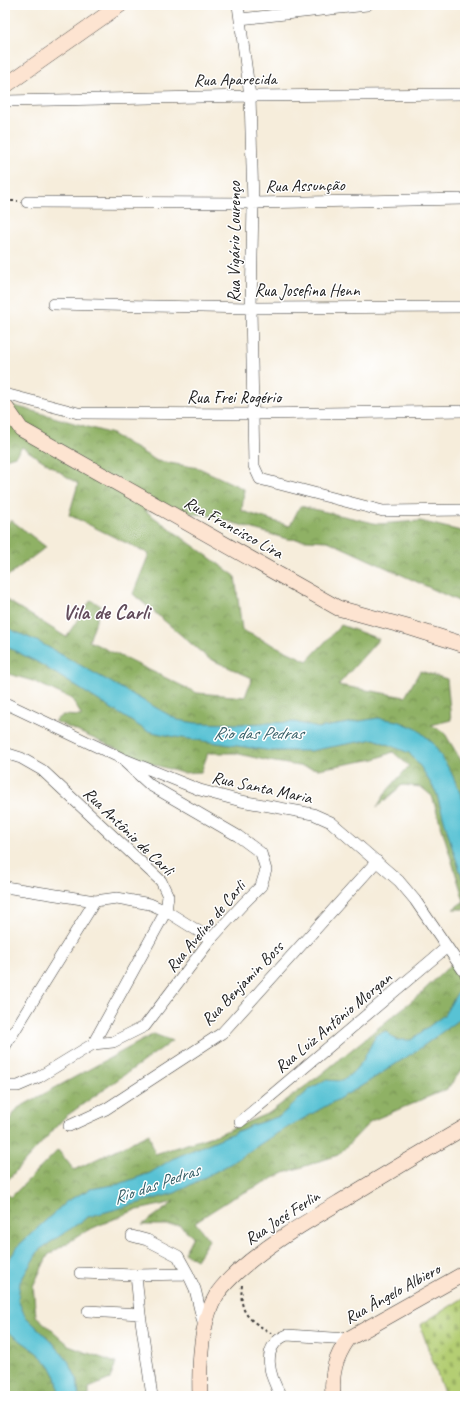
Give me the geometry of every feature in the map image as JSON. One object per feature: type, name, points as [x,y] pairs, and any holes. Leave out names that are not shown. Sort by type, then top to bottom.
[{"type":"street","points":[[5,86],[120,5]]},
{"type":"street","name":"Rua Vigário Lourenço","points":[[238,5],[250,96],[252,203],[251,308],[254,466],[260,479],[383,510],[465,510]]},
{"type":"street","points":[[240,18],[367,5]]},
{"type":"street","name":"Rua Aparecida","points":[[5,101],[250,96],[465,94]]},
{"type":"street","name":"Rua Assunção","points":[[27,202],[252,203],[465,199]]},
{"type":"street","name":"Rua Josefina Henn","points":[[53,304],[251,308],[465,307]]},
{"type":"street","name":"Rua Frei Rogério","points":[[5,394],[78,413],[253,414],[465,411]]},
{"type":"street","name":"Rua Francisco Lira","points":[[5,406],[21,429],[338,608],[465,645]]},
{"type":"street","name":"Rua Santa Maria","points":[[5,703],[121,758],[200,790],[241,801],[313,814],[331,822],[399,881],[415,900],[464,971]]},
{"type":"street","name":"Rua Antônio de Carli","points":[[5,753],[21,758],[42,770],[161,881],[168,896],[166,911],[93,1044]]},
{"type":"street","name":"Rua Avelino de Carli","points":[[5,1086],[18,1086],[39,1077],[93,1044],[113,1042],[145,1026],[211,939],[261,886],[266,870],[261,853],[238,836],[150,786],[121,758]]},
{"type":"street","name":"Rua Benjamin Boss","points":[[69,1126],[106,1109],[222,1033],[377,862]]},
{"type":"street","points":[[6,890],[95,901],[117,898],[150,904],[166,911],[211,939]]},
{"type":"street","points":[[5,1046],[95,901]]},
{"type":"street","name":"Rua Luiz Antônio Morgan","points":[[240,1122],[447,947]]},
{"type":"street","name":"Rua José Ferlin","points":[[200,1396],[199,1380],[204,1329],[209,1309],[217,1294],[231,1278],[255,1256],[291,1232],[465,1126]]},
{"type":"street","points":[[132,1236],[147,1240],[178,1256],[195,1289],[204,1329]]},
{"type":"street","points":[[80,1273],[136,1275],[188,1274]]},
{"type":"street","name":"Rua Ângelo Albiero","points":[[333,1396],[333,1369],[338,1354],[348,1339],[465,1273]]},
{"type":"street","points":[[136,1275],[152,1396]]},
{"type":"street","points":[[88,1311],[140,1314]]},
{"type":"street","points":[[280,1396],[272,1381],[268,1364],[272,1347],[278,1338],[287,1335],[348,1339]]},
{"type":"path","points":[[242,1284],[241,1296],[244,1312],[254,1323],[278,1338]]},
{"type":"green space","points":[[5,403],[112,434],[157,461],[199,468],[244,489],[242,511],[290,526],[300,506],[378,524],[420,521],[465,532],[465,604],[328,541],[287,539],[207,515],[144,510],[235,576],[242,630],[307,661],[341,625],[379,639],[338,685],[405,697],[420,671],[447,679],[451,720],[431,725],[444,732],[465,767],[465,909],[453,909],[464,901],[432,796],[421,787],[402,785],[377,807],[387,791],[409,766],[393,752],[375,759],[318,769],[269,761],[235,753],[208,753],[201,772],[182,773],[149,763],[54,721],[63,715],[82,716],[72,699],[33,681],[5,673],[5,599],[66,637],[91,600],[101,606],[89,641],[197,693],[245,697],[252,678],[208,658],[133,594],[149,554],[69,515],[78,484],[22,447],[15,456],[5,459]]},
{"type":"green space","points":[[11,520],[46,547],[5,578],[5,527]]},
{"type":"green space","points":[[464,952],[465,1066],[447,1089],[371,1121],[338,1155],[284,1173],[231,1199],[195,1222],[209,1240],[196,1260],[184,1253],[193,1236],[179,1225],[142,1225],[174,1202],[133,1211],[88,1230],[48,1255],[33,1286],[36,1316],[71,1347],[116,1363],[110,1379],[89,1388],[89,1396],[5,1396],[5,1193],[11,1197],[58,1150],[74,1170],[149,1134],[155,1154],[219,1134],[269,1113],[319,1076],[419,995]]},
{"type":"green space","points":[[154,1034],[172,1041],[65,1117],[5,1183],[5,1126],[18,1108]]},
{"type":"green space","points":[[465,1297],[465,1396],[445,1396],[420,1325]]},
{"type":"water","name":"Rio das Pedras","points":[[5,627],[39,642],[178,720],[196,723],[238,724],[295,722],[318,728],[378,718],[398,721],[417,729],[433,743],[451,772],[465,804],[465,886],[436,792],[420,766],[409,753],[374,739],[310,751],[272,751],[175,737],[147,731],[37,662],[5,646]]},
{"type":"water","name":"Rio das Pedras","points":[[465,980],[465,1015],[419,1049],[360,1087],[274,1135],[230,1164],[175,1193],[88,1217],[39,1250],[20,1282],[18,1300],[25,1316],[53,1343],[68,1361],[77,1379],[79,1396],[59,1396],[58,1384],[52,1369],[34,1350],[5,1330],[5,1265],[19,1245],[67,1201],[90,1189],[119,1184],[150,1173],[172,1159],[250,1126],[280,1116],[310,1089],[325,1080],[342,1081],[362,1062],[376,1035],[386,1031],[396,1040],[411,1040],[444,1015]]},
{"type":"district","name":"Vila de Carli","points":[[106,612]]}]
